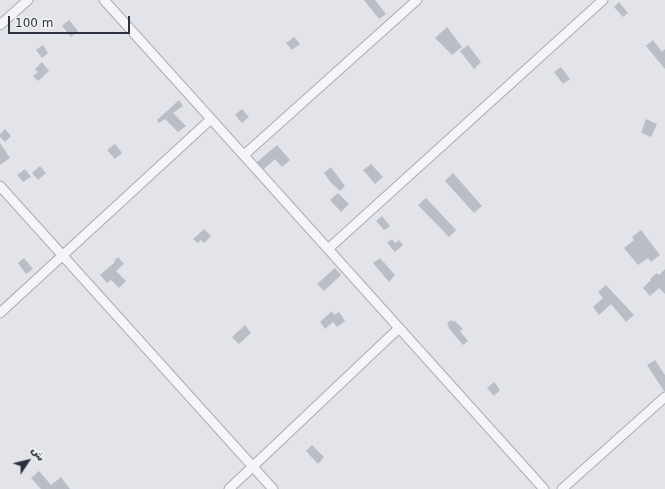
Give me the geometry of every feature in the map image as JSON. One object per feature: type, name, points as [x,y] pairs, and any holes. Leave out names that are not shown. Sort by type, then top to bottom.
[{"type":"street","points":[[0,25],[28,0]]},
{"type":"street","points":[[104,0],[544,489]]},
{"type":"street","points":[[244,155],[417,0]]},
{"type":"street","points":[[328,249],[603,0]]},
{"type":"street","points":[[0,313],[211,119]]},
{"type":"street","points":[[0,186],[273,489]]},
{"type":"street","points":[[229,489],[399,328]]},
{"type":"street","points":[[562,489],[665,397]]},
{"type":"building","points":[[364,0],[375,0],[386,14],[379,19]]},
{"type":"building","points":[[619,2],[628,13],[623,17],[614,7]]},
{"type":"building","points":[[69,20],[78,31],[71,37],[62,26]]},
{"type":"building","points":[[447,27],[462,47],[452,55],[435,38]]},
{"type":"building","points":[[294,37],[300,44],[292,50],[286,43]]},
{"type":"building","points":[[653,40],[662,52],[665,49],[665,69],[646,46]]},
{"type":"building","points":[[43,45],[48,53],[42,58],[36,50]]},
{"type":"building","points":[[468,45],[481,62],[474,69],[460,51]]},
{"type":"building","points":[[42,62],[49,71],[38,81],[33,76],[38,72],[35,69]]},
{"type":"building","points":[[561,67],[570,79],[563,84],[554,72]]},
{"type":"building","points":[[179,100],[183,106],[173,113],[186,126],[178,132],[165,119],[159,123],[157,120]]},
{"type":"building","points":[[242,109],[249,117],[242,123],[235,115]]},
{"type":"building","points":[[646,119],[657,124],[651,137],[641,133]]},
{"type":"building","points":[[5,129],[11,136],[5,142],[0,137],[0,134]]},
{"type":"building","points":[[0,143],[10,158],[0,165]]},
{"type":"building","points":[[115,144],[122,153],[115,159],[107,150]]},
{"type":"building","points":[[277,145],[290,160],[282,167],[275,159],[264,169],[257,162]]},
{"type":"building","points":[[371,164],[383,177],[375,184],[363,170]]},
{"type":"building","points":[[40,166],[46,173],[38,180],[32,173]]},
{"type":"building","points":[[331,167],[345,186],[340,191],[331,183],[324,173]]},
{"type":"building","points":[[25,169],[31,177],[23,182],[17,175]]},
{"type":"building","points":[[453,173],[482,206],[474,213],[445,181]]},
{"type":"building","points":[[338,193],[349,204],[341,212],[330,200]]},
{"type":"building","points":[[426,198],[456,230],[449,237],[418,205]]},
{"type":"building","points":[[382,216],[390,226],[384,230],[376,221]]},
{"type":"building","points":[[204,229],[211,236],[204,243],[201,240],[198,243],[193,239]]},
{"type":"building","points":[[641,230],[660,255],[651,262],[648,258],[638,265],[624,248],[634,240],[632,237]]},
{"type":"building","points":[[392,239],[395,243],[399,240],[403,245],[395,252],[387,243]]},
{"type":"building","points":[[118,257],[124,264],[116,271],[126,281],[119,288],[111,280],[107,283],[100,275],[115,262],[114,261]]},
{"type":"building","points":[[24,258],[33,269],[26,274],[18,263]]},
{"type":"building","points":[[380,258],[395,275],[389,282],[373,263]]},
{"type":"building","points":[[335,268],[341,275],[324,291],[317,284]]},
{"type":"building","points":[[665,269],[665,294],[659,288],[650,296],[643,288],[651,280],[650,279],[657,273],[659,275]]},
{"type":"building","points":[[606,285],[634,315],[626,322],[611,304],[599,315],[593,307],[603,298],[598,292]]},
{"type":"building","points":[[332,311],[334,315],[339,312],[345,321],[337,327],[333,322],[325,329],[320,322]]},
{"type":"building","points":[[451,320],[453,322],[455,321],[463,329],[460,331],[468,341],[463,345],[448,327],[449,326],[447,323]]},
{"type":"building","points":[[245,325],[251,333],[239,344],[232,337]]},
{"type":"building","points":[[655,360],[665,375],[665,391],[647,365]]},
{"type":"building","points":[[494,382],[500,390],[494,396],[487,388]]},
{"type":"building","points":[[312,445],[324,457],[318,464],[306,451]]},
{"type":"building","points":[[39,471],[51,485],[61,477],[70,489],[41,489],[31,478]]}]
